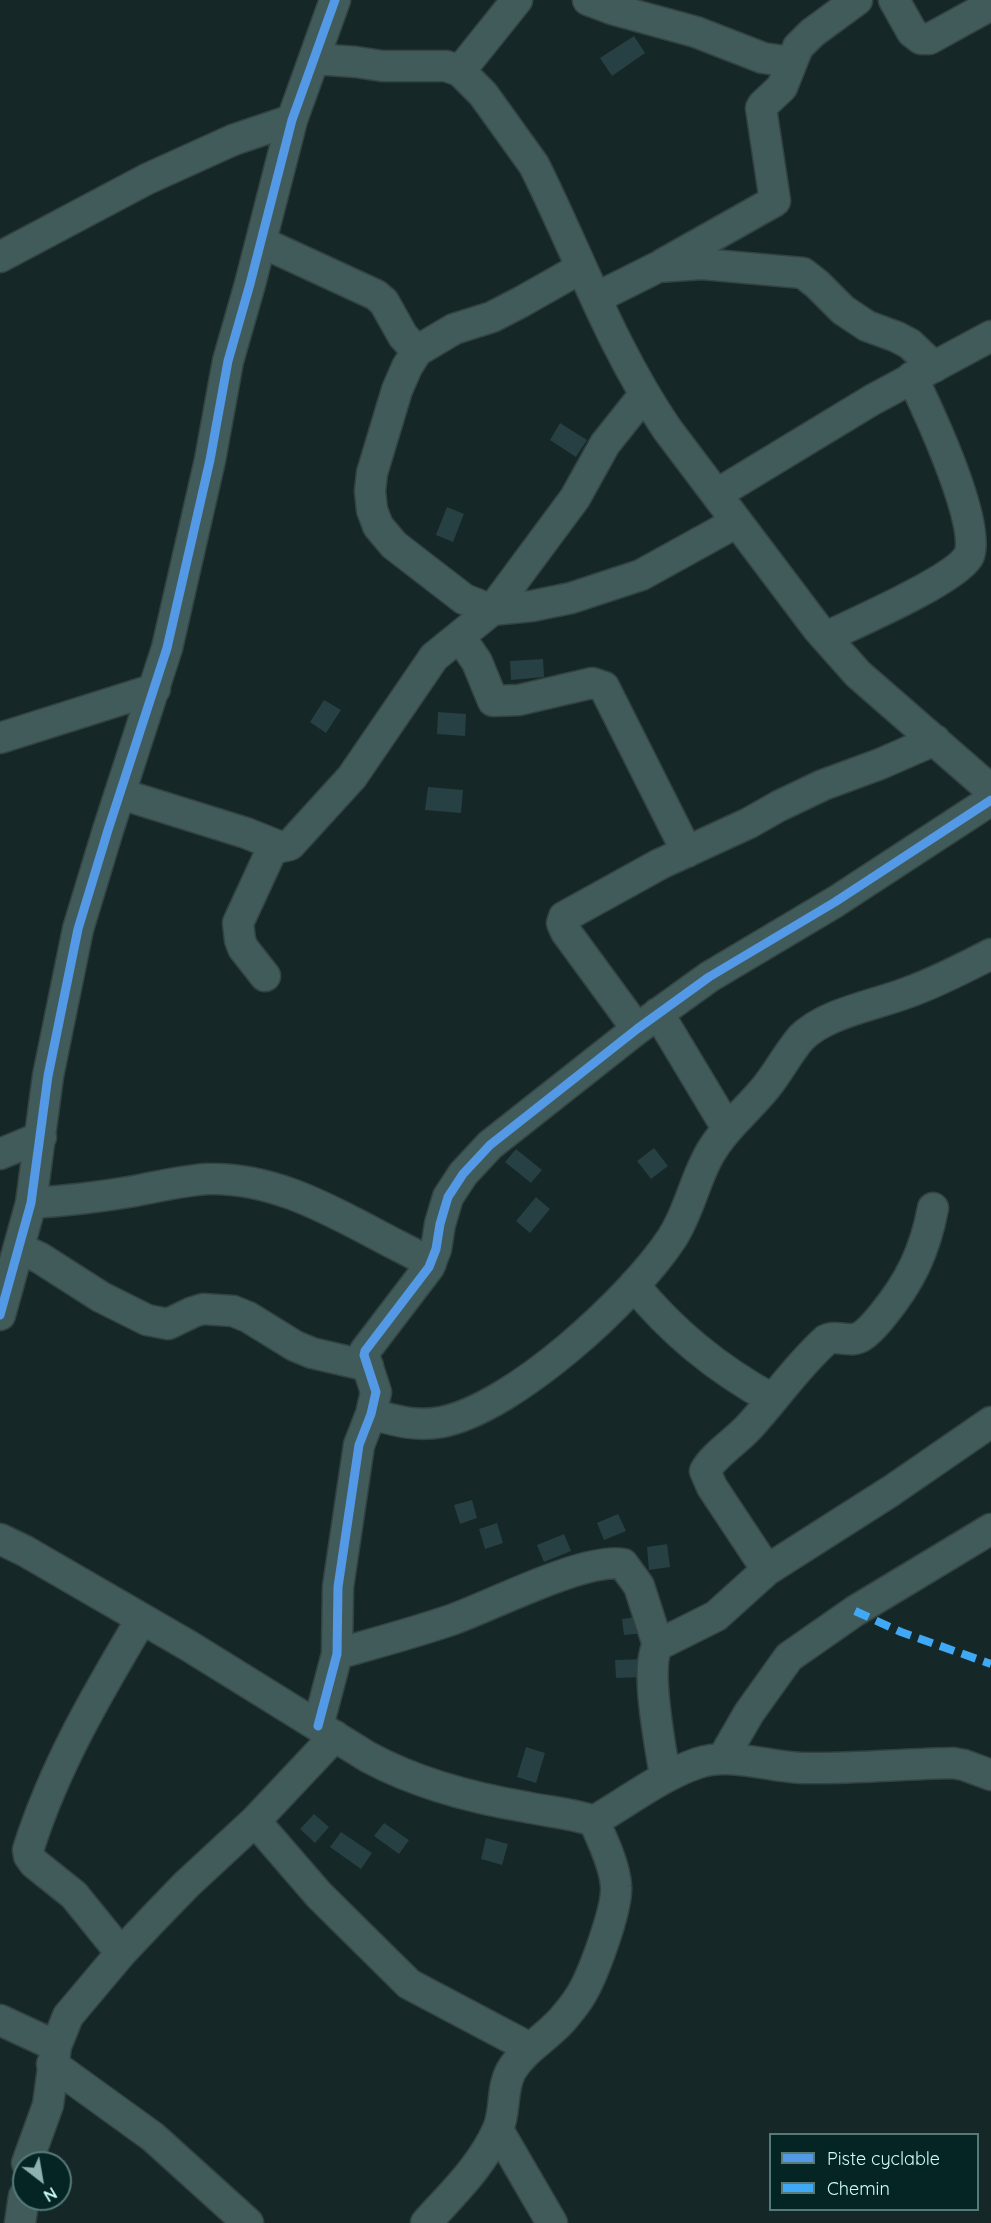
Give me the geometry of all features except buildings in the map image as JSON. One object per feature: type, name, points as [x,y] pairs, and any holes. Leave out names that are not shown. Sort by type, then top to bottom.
[{"type":"street","points":[[0,1316],[31,1203],[48,1076],[78,929],[167,648],[210,460],[228,361],[292,120],[335,0]]},
{"type":"street","points":[[460,71],[518,0]]},
{"type":"street","points":[[588,0],[623,13],[696,32],[763,58],[791,62]]},
{"type":"street","points":[[596,298],[658,267],[775,201],[761,108],[782,87],[798,47],[812,33],[857,0]]},
{"type":"street","points":[[894,0],[912,32],[921,39],[929,39],[991,4]]},
{"type":"street","points":[[314,59],[382,66],[446,66],[460,71],[483,94],[534,165],[581,268],[644,395],[737,522],[826,637],[858,674],[991,790]]},
{"type":"street","points":[[0,257],[179,164],[232,140],[292,120]]},
{"type":"street","points":[[261,242],[376,295],[384,302],[403,336],[417,351]]},
{"type":"street","points":[[658,267],[702,264],[803,273],[843,310],[867,326],[904,341],[923,372],[923,400],[965,506],[972,533],[972,549],[963,563],[943,578],[866,619],[826,637]]},
{"type":"street","points":[[581,268],[492,317],[454,329],[417,351],[407,366],[397,390],[372,473],[370,491],[372,510],[378,526],[394,545],[464,599],[492,610],[532,606],[571,598],[641,575],[737,522]]},
{"type":"street","points":[[717,494],[923,372],[991,336]]},
{"type":"street","points":[[121,794],[246,833],[283,848],[290,845],[344,785],[427,665],[441,650],[492,610],[575,498],[605,444],[644,395]]},
{"type":"street","points":[[460,637],[477,663],[493,701],[519,700],[592,683],[604,687],[687,852]]},
{"type":"street","points":[[0,738],[154,689]]},
{"type":"street","points":[[727,1128],[647,1021],[566,932],[562,925],[563,918],[590,901],[823,785],[935,740]]},
{"type":"street","points":[[31,2151],[48,2105],[54,2055],[68,2016],[121,1953],[187,1884],[255,1821],[327,1731],[337,1654],[338,1587],[344,1544],[360,1445],[372,1414],[376,1392],[364,1355],[368,1346],[431,1263],[448,1197],[463,1174],[490,1145],[647,1021],[709,977],[835,902],[991,800]]},
{"type":"street","points":[[265,976],[243,948],[238,923],[274,845]]},
{"type":"street","points":[[372,1414],[403,1423],[421,1425],[454,1419],[481,1409],[549,1364],[590,1329],[654,1262],[683,1219],[707,1158],[727,1128],[767,1086],[801,1038],[824,1022],[910,992],[991,954]]},
{"type":"street","points":[[0,1154],[41,1137]]},
{"type":"street","points":[[31,1203],[72,1200],[160,1184],[208,1179],[253,1182],[271,1186],[321,1205],[431,1263]]},
{"type":"street","points":[[767,1570],[712,1487],[705,1471],[752,1424],[798,1367],[826,1340],[831,1338],[854,1340],[866,1334],[878,1321],[896,1299],[917,1265],[928,1237],[933,1208]]},
{"type":"street","points":[[19,1248],[40,1258],[101,1297],[147,1320],[168,1324],[203,1309],[233,1311],[312,1353],[368,1366]]},
{"type":"street","points":[[634,1284],[665,1320],[699,1350],[743,1382],[772,1399]]},
{"type":"street","points":[[665,1776],[657,1721],[653,1666],[658,1645],[716,1616],[767,1570],[891,1491],[939,1455],[991,1422]]},
{"type":"street","points":[[723,1758],[749,1713],[789,1657],[855,1611],[991,1529]]},
{"type":"street","points":[[0,1539],[25,1551],[198,1651],[398,1773],[481,1797],[526,1808],[572,1813],[594,1821],[608,1855],[616,1885],[613,1906],[593,1970],[580,1997],[561,2021],[530,2048],[510,2071],[506,2083],[502,2120],[498,2130],[483,2157],[426,2223]]},
{"type":"street","points":[[337,1654],[453,1619],[577,1571],[616,1563],[623,1564],[639,1586],[658,1645]]},
{"type":"street","points":[[121,1953],[74,1895],[34,1863],[28,1850],[52,1782],[92,1704],[141,1620]]},
{"type":"street","points":[[594,1821],[628,1802],[665,1776],[699,1762],[723,1758],[810,1768],[953,1763],[991,1775]]},
{"type":"street","points":[[255,1821],[319,1895],[409,1984],[530,2048]]},
{"type":"street","points":[[0,2020],[54,2055],[153,2137],[248,2223]]},
{"type":"street","points":[[498,2130],[552,2223]]},
{"type":"marked path","points":[[855,1611],[901,1632],[991,1664]]},
{"type":"cycle path","points":[[0,1315],[31,1203],[48,1076],[78,929],[167,648],[210,460],[228,361],[292,120],[335,0]]},
{"type":"cycle path","points":[[318,1726],[337,1654],[338,1587],[359,1445],[371,1414],[376,1392],[364,1355],[365,1351],[429,1267],[436,1249],[448,1197],[463,1174],[490,1145],[637,1029],[709,977],[835,902],[991,800]]}]
